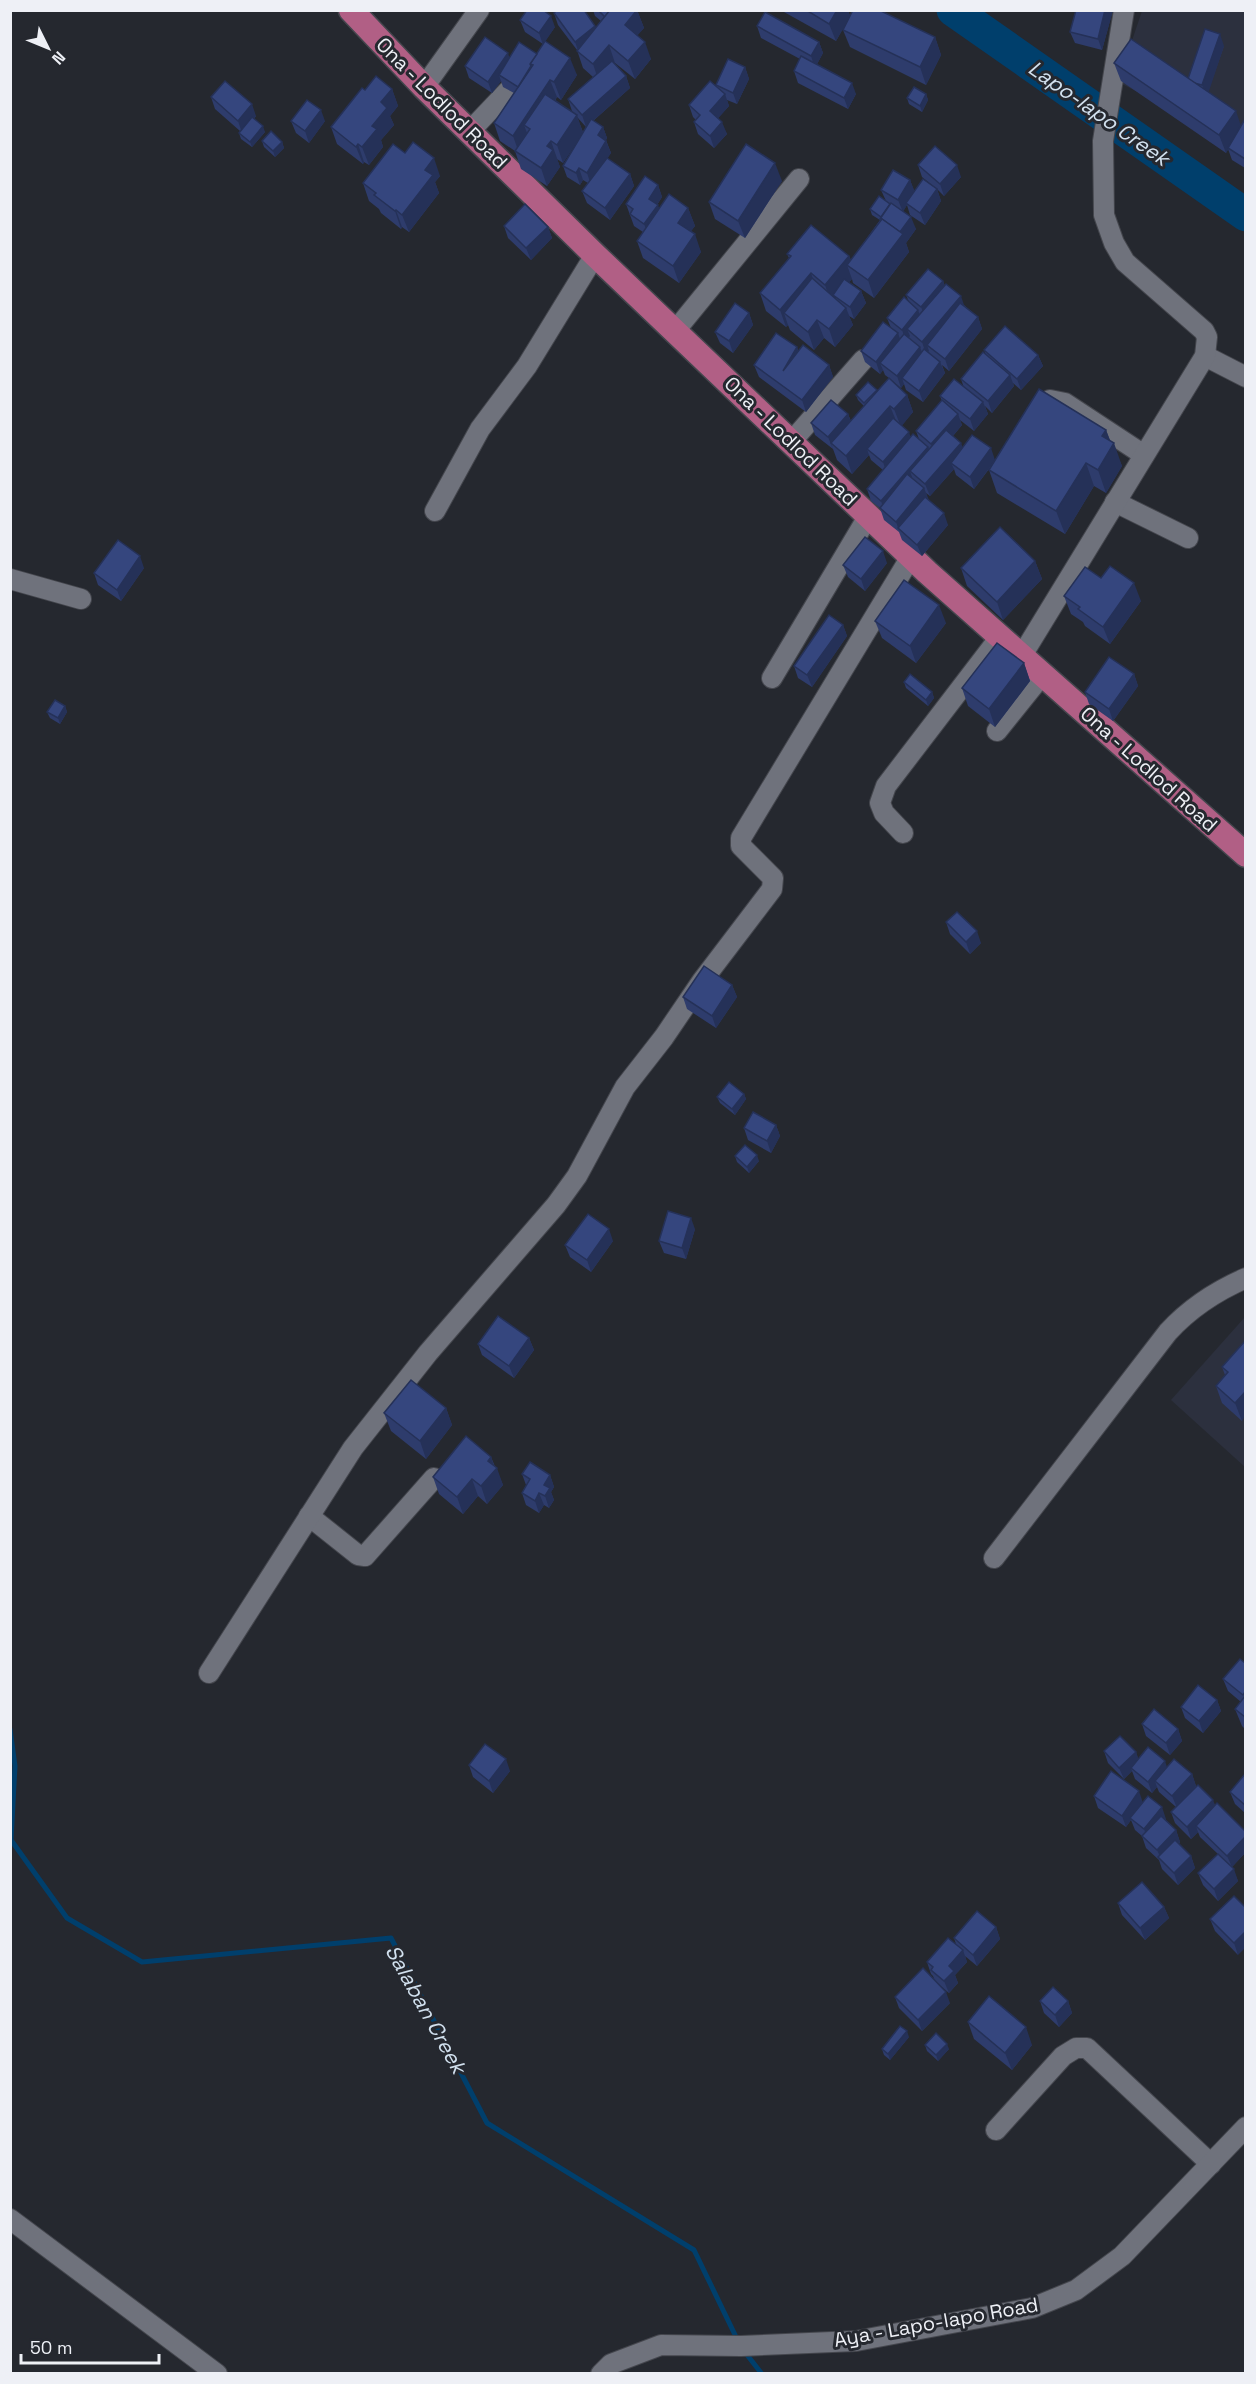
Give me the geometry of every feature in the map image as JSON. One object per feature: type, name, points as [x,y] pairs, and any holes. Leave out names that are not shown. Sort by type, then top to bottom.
[{"type":"main road","name":"Ona - Lodlod Road","points":[[351,10],[424,87],[675,331],[1021,657],[1245,855]]},
{"type":"street","points":[[424,87],[479,10]]},
{"type":"street","points":[[1021,657],[1205,356],[1207,337],[1204,331],[1125,262],[1114,243],[1104,215],[1103,141],[1124,10]]},
{"type":"street","points":[[470,131],[508,91]]},
{"type":"street","points":[[675,331],[799,179]]},
{"type":"street","points":[[435,512],[480,429],[527,366],[595,255]]},
{"type":"street","points":[[1205,356],[1245,377]]},
{"type":"street","points":[[792,441],[863,360]]},
{"type":"street","points":[[1028,427],[1040,409],[1050,400],[1065,403],[1143,455]]},
{"type":"street","points":[[1115,502],[1188,538]]},
{"type":"street","points":[[772,678],[869,514]]},
{"type":"street","points":[[209,1673],[353,1448],[428,1353],[556,1205],[577,1176],[625,1087],[772,889],[773,878],[741,846],[741,838],[912,555]]},
{"type":"street","points":[[10,579],[81,599]]},
{"type":"street","points":[[903,833],[884,813],[880,803],[886,786],[1000,637]]},
{"type":"street","points":[[997,731],[1042,675]]},
{"type":"street","points":[[994,1558],[1185,1313],[1200,1302],[1245,1278]]},
{"type":"street","points":[[309,1516],[358,1555],[365,1556],[434,1478]]},
{"type":"street","points":[[996,2130],[1064,2056],[1076,2048],[1087,2048],[1211,2164]]},
{"type":"street","name":"Aya - Lapo-lapo Road","points":[[601,2373],[611,2364],[661,2345],[741,2346],[856,2341],[1032,2308],[1076,2290],[1122,2256],[1245,2127]]},
{"type":"street","points":[[10,2219],[217,2373]]},
{"type":"shaded area","points":[[1142,11],[1245,11],[1245,146],[1118,82]]},
{"type":"shaded area","points":[[1245,1317],[1245,1467],[1171,1400]]},
{"type":"building","points":[[527,10],[543,10],[551,16],[539,33],[520,20]]},
{"type":"building","points":[[557,10],[584,10],[595,26],[575,42],[554,13]]},
{"type":"building","points":[[598,10],[610,10],[605,17]]},
{"type":"building","points":[[610,10],[637,10],[625,25],[645,42],[628,61],[609,45],[593,64],[577,51]]},
{"type":"building","points":[[806,10],[837,10],[829,24]]},
{"type":"building","points":[[853,10],[879,10],[935,37],[920,67],[843,30]]},
{"type":"building","points":[[1076,10],[1105,10],[1098,39],[1070,32]]},
{"type":"building","points":[[765,12],[819,42],[811,56],[757,26]]},
{"type":"building","points":[[1205,29],[1220,34],[1202,85],[1188,79]]},
{"type":"building","points":[[485,37],[508,53],[488,82],[465,66]]},
{"type":"building","points":[[1131,39],[1236,111],[1219,135],[1114,63]]},
{"type":"building","points":[[545,41],[570,58],[554,82],[550,80],[513,136],[494,123],[533,65],[530,64]]},
{"type":"building","points":[[519,42],[537,54],[518,87],[499,75]]},
{"type":"building","points":[[801,56],[852,83],[844,98],[794,71]]},
{"type":"building","points":[[728,59],[745,67],[733,93],[716,85]]},
{"type":"building","points":[[612,61],[626,76],[582,115],[568,99]]},
{"type":"building","points":[[376,76],[392,89],[381,102],[387,108],[372,126],[377,129],[362,147],[358,144],[356,147],[331,127],[362,88],[365,90]]},
{"type":"building","points":[[225,81],[252,104],[238,121],[211,97]]},
{"type":"building","points":[[710,81],[725,94],[710,111],[722,122],[710,136],[694,122],[700,115],[689,105]]},
{"type":"building","points":[[914,87],[926,94],[920,106],[907,98]]},
{"type":"building","points":[[545,94],[577,115],[557,145],[551,141],[547,146],[553,150],[541,168],[515,151],[530,129],[524,125]]},
{"type":"building","points":[[307,100],[321,110],[305,131],[291,121]]},
{"type":"building","points":[[252,117],[263,126],[250,142],[239,133]]},
{"type":"building","points":[[591,119],[603,127],[598,135],[606,141],[587,173],[579,168],[576,173],[563,166]]},
{"type":"building","points":[[1245,119],[1245,159],[1228,148]]},
{"type":"building","points":[[271,131],[282,142],[273,151],[262,141]]},
{"type":"building","points":[[413,142],[434,158],[425,170],[433,175],[402,215],[374,195],[376,193],[363,183],[393,144],[405,153]]},
{"type":"building","points":[[746,144],[775,163],[738,221],[709,202]]},
{"type":"building","points":[[935,146],[957,165],[940,184],[918,165]]},
{"type":"building","points":[[607,158],[630,174],[605,208],[582,191]]},
{"type":"building","points":[[893,170],[910,180],[898,200],[881,190]]},
{"type":"building","points":[[645,176],[658,185],[649,199],[658,205],[644,224],[630,214],[633,209],[626,204]]},
{"type":"building","points":[[923,179],[937,189],[920,213],[906,203]]},
{"type":"building","points":[[669,194],[688,208],[678,223],[695,234],[673,266],[637,241]]},
{"type":"building","points":[[879,196],[890,204],[881,217],[870,209]]},
{"type":"building","points":[[891,203],[911,217],[900,232],[880,219]]},
{"type":"building","points":[[525,204],[548,227],[526,248],[504,226]]},
{"type":"building","points":[[882,219],[903,234],[868,280],[847,265]]},
{"type":"building","points":[[811,225],[849,256],[825,285],[811,273],[780,310],[760,293],[791,256],[787,254]]},
{"type":"building","points":[[928,269],[943,281],[921,307],[906,295]]},
{"type":"building","points":[[812,278],[846,308],[829,329],[817,320],[808,332],[784,313]]},
{"type":"building","points":[[844,279],[861,291],[850,307],[833,295]]},
{"type":"building","points":[[946,284],[961,296],[922,342],[907,329]]},
{"type":"building","points":[[904,297],[918,310],[902,330],[887,318]]},
{"type":"building","points":[[735,303],[749,313],[729,341],[715,332]]},
{"type":"building","points":[[960,303],[978,317],[945,359],[927,345]]},
{"type":"building","points":[[883,322],[898,333],[876,362],[861,351]]},
{"type":"building","points":[[1005,326],[1038,355],[1017,379],[984,350]]},
{"type":"building","points":[[776,333],[797,347],[783,371],[803,345],[829,365],[802,400],[754,365]]},
{"type":"building","points":[[904,334],[920,347],[897,376],[880,363]]},
{"type":"building","points":[[924,349],[940,362],[919,391],[902,378]]},
{"type":"building","points":[[983,352],[1010,375],[988,401],[961,379]]},
{"type":"building","points":[[889,378],[907,395],[894,409],[890,406],[846,456],[831,443]]},
{"type":"building","points":[[954,379],[983,402],[970,419],[940,396]]},
{"type":"building","points":[[868,382],[877,390],[864,403],[856,395]]},
{"type":"building","points":[[1039,389],[1106,430],[1102,436],[1114,443],[1098,470],[1086,463],[1056,511],[989,470]]},
{"type":"building","points":[[831,400],[848,414],[828,437],[811,423]]},
{"type":"building","points":[[942,400],[958,414],[931,444],[916,431]]},
{"type":"building","points":[[893,418],[909,432],[883,462],[867,449]]},
{"type":"building","points":[[946,430],[961,443],[925,484],[910,471]]},
{"type":"building","points":[[913,434],[928,447],[881,501],[867,489]]},
{"type":"building","points":[[972,435],[991,448],[970,477],[951,463]]},
{"type":"building","points":[[907,474],[924,488],[896,522],[880,508]]},
{"type":"building","points":[[925,497],[944,513],[917,545],[898,528]]},
{"type":"building","points":[[1000,527],[1035,561],[997,602],[961,568]]},
{"type":"building","points":[[865,537],[883,551],[861,579],[843,565]]},
{"type":"building","points":[[118,540],[140,556],[117,590],[94,573]]},
{"type":"building","points":[[1110,566],[1134,583],[1103,627],[1064,596],[1085,567],[1101,578]]},
{"type":"building","points":[[904,580],[939,605],[910,646],[875,621]]},
{"type":"building","points":[[829,615],[843,625],[807,675],[794,666]]},
{"type":"building","points":[[997,643],[1024,663],[989,709],[962,688]]},
{"type":"building","points":[[1109,657],[1134,674],[1109,709],[1085,692]]},
{"type":"building","points":[[910,674],[932,692],[926,700],[904,682]]},
{"type":"building","points":[[55,700],[65,706],[58,718],[47,712]]},
{"type":"building","points":[[957,912],[977,931],[966,942],[946,922]]},
{"type":"building","points":[[704,966],[732,985],[712,1016],[683,997]]},
{"type":"building","points":[[729,1082],[744,1094],[732,1109],[717,1097]]},
{"type":"building","points":[[753,1112],[776,1125],[767,1141],[744,1128]]},
{"type":"building","points":[[745,1145],[757,1155],[747,1167],[735,1156]]},
{"type":"building","points":[[668,1211],[691,1218],[682,1248],[659,1241]]},
{"type":"building","points":[[588,1214],[609,1229],[587,1260],[565,1245]]},
{"type":"building","points":[[498,1316],[529,1338],[509,1366],[478,1344]]},
{"type":"building","points":[[1245,1341],[1245,1392],[1235,1403],[1216,1386],[1228,1372],[1222,1367]]},
{"type":"building","points":[[411,1380],[446,1408],[420,1441],[384,1413]]},
{"type":"building","points":[[466,1436],[491,1457],[488,1461],[497,1468],[481,1486],[472,1479],[457,1497],[433,1477]]},
{"type":"building","points":[[530,1462],[550,1475],[544,1485],[550,1488],[545,1496],[539,1493],[535,1501],[522,1493],[530,1479],[522,1474]]},
{"type":"building","points":[[1240,1659],[1245,1663],[1245,1692],[1243,1695],[1223,1679]]},
{"type":"building","points":[[1198,1685],[1217,1700],[1199,1721],[1181,1707]]},
{"type":"building","points":[[1245,1696],[1245,1717],[1235,1709]]},
{"type":"building","points":[[1154,1709],[1178,1729],[1166,1743],[1142,1724]]},
{"type":"building","points":[[1120,1736],[1136,1752],[1119,1768],[1104,1751]]},
{"type":"building","points":[[485,1744],[506,1759],[489,1781],[469,1765]]},
{"type":"building","points":[[1148,1747],[1165,1761],[1148,1782],[1131,1768]]},
{"type":"building","points":[[1174,1759],[1192,1774],[1172,1796],[1155,1781]]},
{"type":"building","points":[[1111,1771],[1139,1791],[1122,1816],[1094,1796]]},
{"type":"building","points":[[1245,1774],[1245,1805],[1230,1792]]},
{"type":"building","points":[[1198,1785],[1213,1800],[1187,1827],[1171,1812]]},
{"type":"building","points":[[1148,1796],[1162,1807],[1144,1829],[1130,1818]]},
{"type":"building","points":[[1217,1803],[1245,1831],[1245,1837],[1227,1856],[1196,1826]]},
{"type":"building","points":[[1161,1816],[1176,1830],[1157,1850],[1142,1836]]},
{"type":"building","points":[[1175,1840],[1191,1856],[1174,1873],[1158,1857]]},
{"type":"building","points":[[1218,1854],[1234,1869],[1214,1889],[1198,1873]]},
{"type":"building","points":[[1142,1882],[1164,1907],[1140,1928],[1118,1903]]},
{"type":"building","points":[[1234,1896],[1245,1907],[1245,1932],[1234,1943],[1210,1919]]},
{"type":"building","points":[[977,1911],[996,1927],[973,1955],[954,1938]]},
{"type":"building","points":[[948,1938],[963,1950],[949,1966],[954,1971],[944,1981],[931,1970],[933,1967],[927,1962]]},
{"type":"building","points":[[923,1968],[946,1992],[918,2020],[895,1997]]},
{"type":"building","points":[[1053,1987],[1068,2001],[1055,2015],[1040,2001]]},
{"type":"building","points":[[989,1996],[1026,2027],[1005,2053],[968,2022]]},
{"type":"building","points":[[900,2026],[907,2031],[888,2054],[882,2049]]},
{"type":"building","points":[[936,2033],[947,2044],[936,2055],[925,2045]]},
{"type":"waterway","name":"Lapo-lapo Creek","points":[[953,10],[1246,215]]},
{"type":"waterway","name":"Salaban Creek","points":[[10,1729],[15,1766],[11,1840],[67,1918],[142,1962],[391,1938],[487,2123],[694,2250],[738,2341]]},
{"type":"waterway","name":"Salaban Creek","points":[[744,2351],[762,2374]]}]
